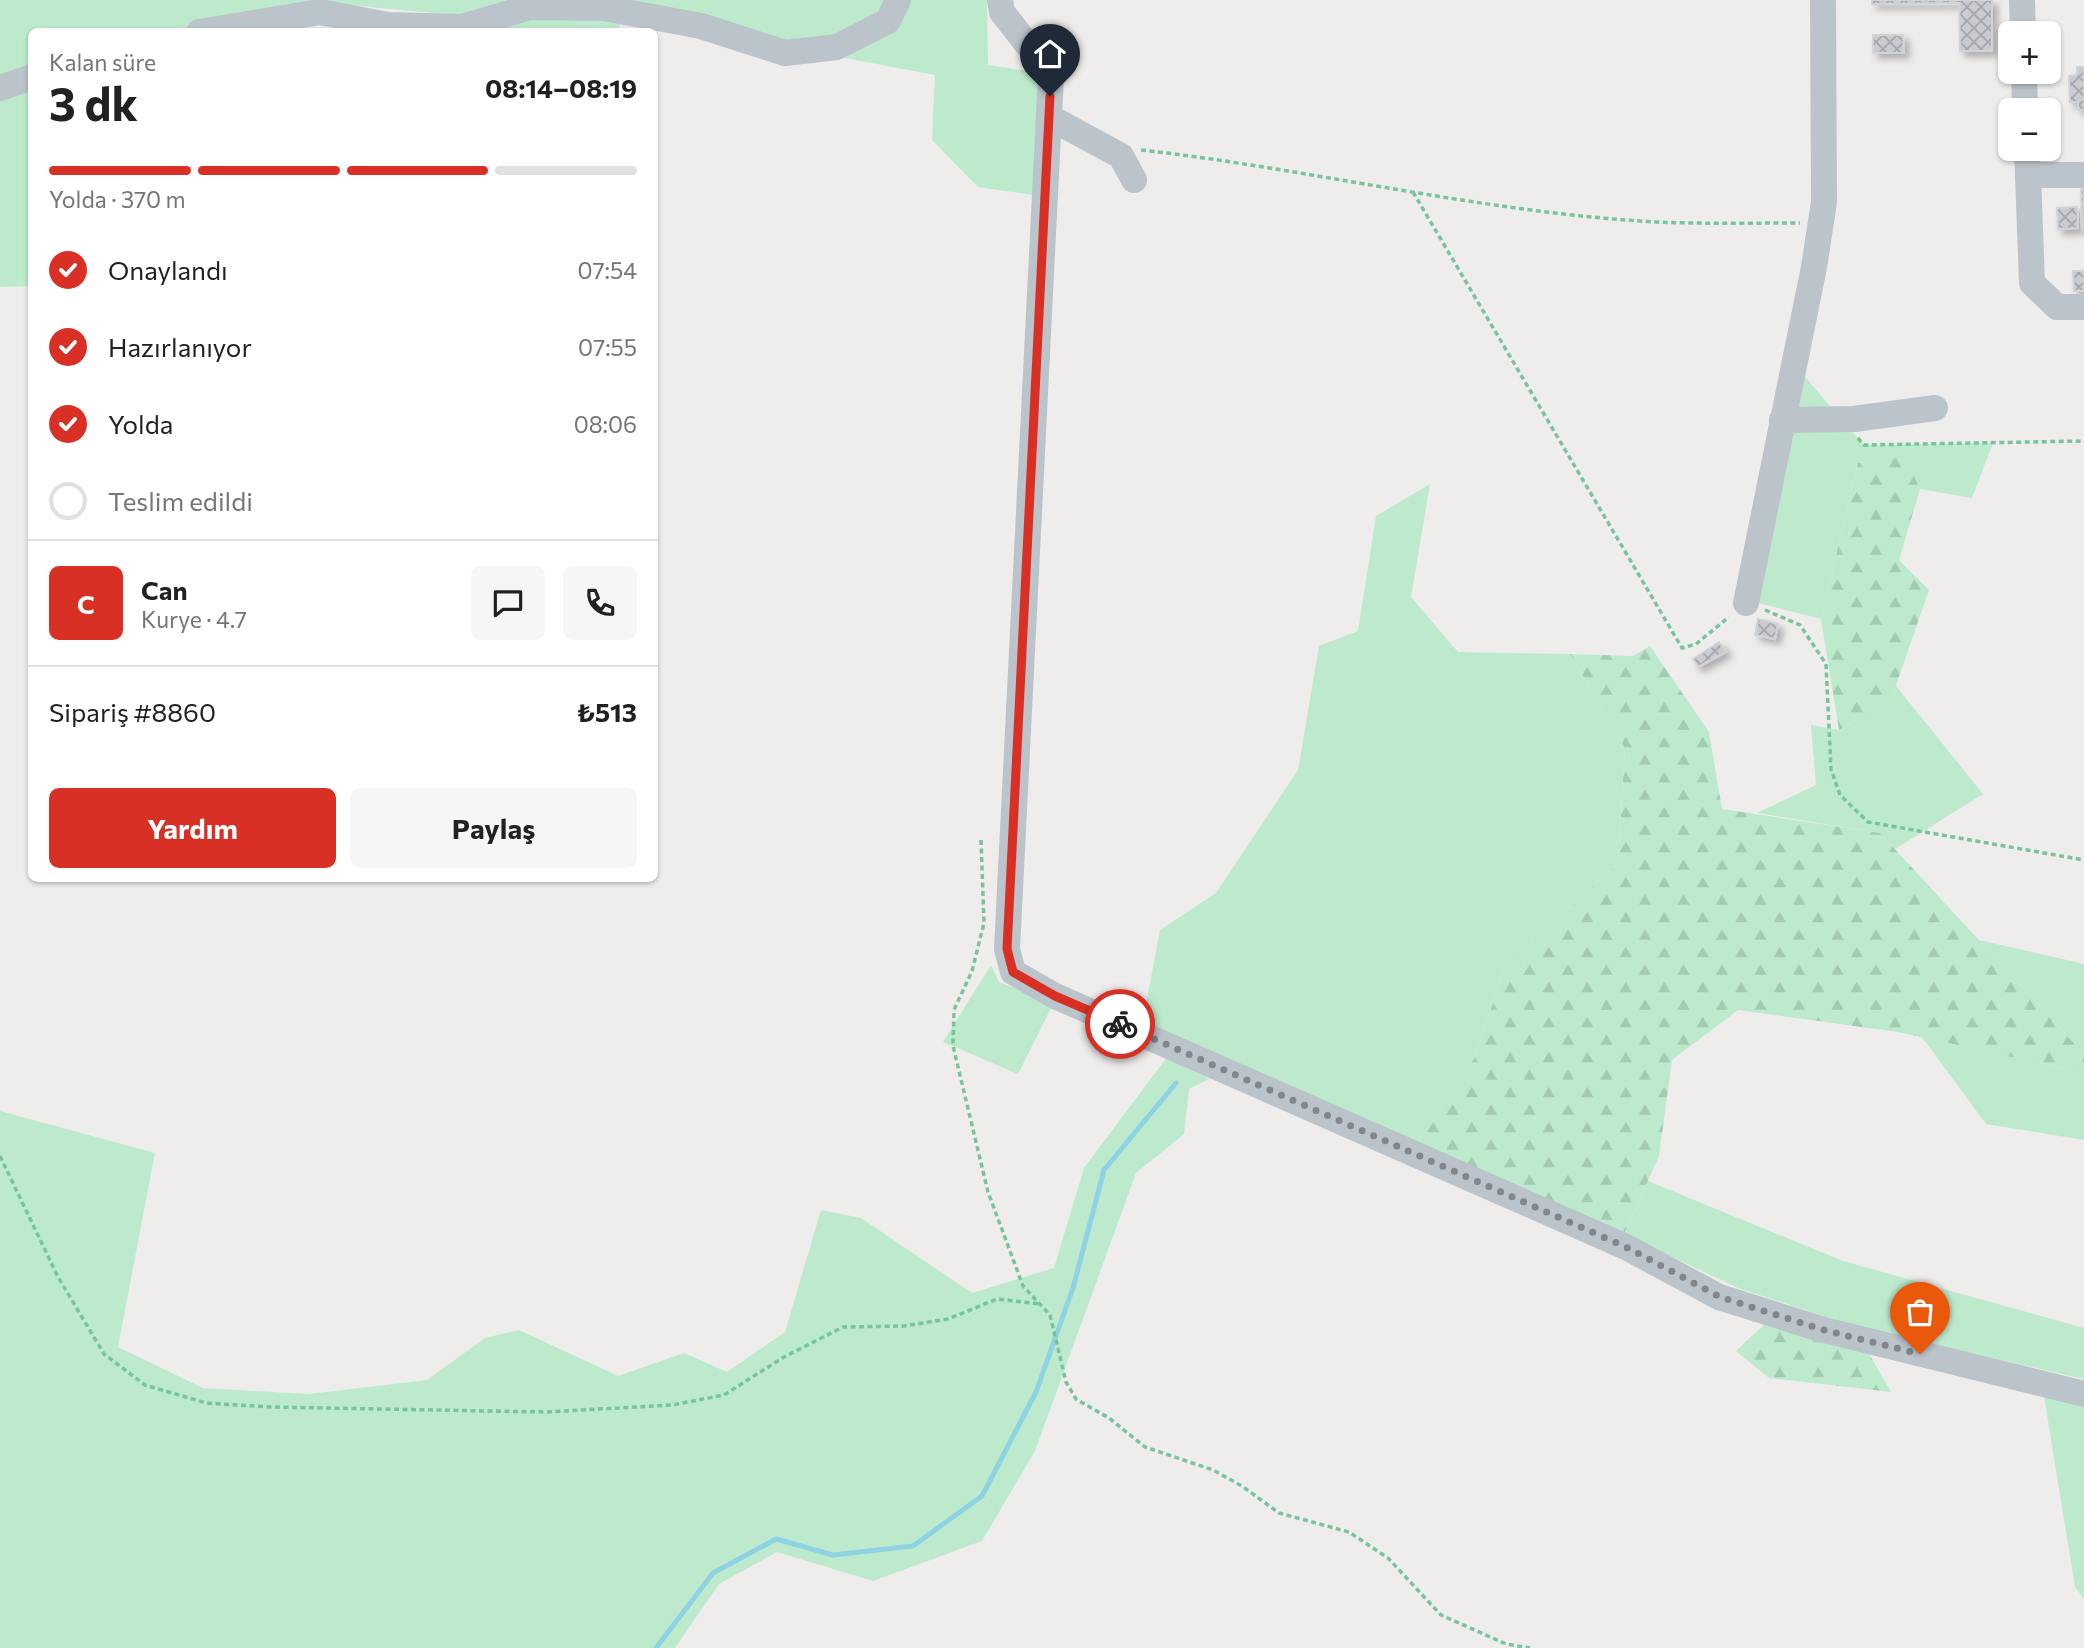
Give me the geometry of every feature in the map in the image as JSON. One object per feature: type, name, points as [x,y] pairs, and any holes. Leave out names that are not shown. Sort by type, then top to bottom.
[{"type":"street","points":[[223,28],[320,12],[387,25],[462,27],[530,7],[604,8],[701,26],[785,54],[837,47],[888,21],[898,0]]},
{"type":"street","points":[[1000,0],[1002,12],[1051,75],[1007,949],[1013,972],[1055,996],[1626,1247],[1720,1297],[1824,1330],[2084,1394]]},
{"type":"street","points":[[1746,603],[1824,202],[1823,0]]},
{"type":"street","points":[[2022,0],[2023,21]]},
{"type":"street","points":[[0,88],[28,78]]},
{"type":"street","points":[[1049,117],[1121,156],[1134,180]]},
{"type":"street","points":[[2027,161],[2032,283],[2057,307],[2084,307]]},
{"type":"street","points":[[2028,175],[2084,175]]},
{"type":"street","points":[[1782,420],[1842,419],[1935,408]]},
{"type":"path","points":[[1140,149],[1232,160],[1413,192],[1657,222],[1821,223]]},
{"type":"path","points":[[1413,192],[1682,648],[1696,643],[1746,603],[1800,625],[1826,664],[1831,769],[1840,795],[1868,822],[2084,860]]},
{"type":"path","points":[[1842,419],[1864,445],[2084,441]]},
{"type":"path","points":[[981,840],[984,923],[972,971],[954,1010],[953,1046],[988,1192],[1023,1286],[1050,1315],[1066,1382],[1076,1399],[1109,1418],[1145,1447],[1213,1470],[1242,1486],[1279,1513],[1349,1532],[1388,1558],[1441,1615],[1506,1644],[1530,1648]]},
{"type":"path","points":[[0,1156],[58,1277],[104,1354],[145,1385],[206,1403],[547,1412],[671,1405],[724,1395],[784,1357],[843,1327],[904,1326],[948,1319],[997,1299],[1039,1304]]},
{"type":"green space","points":[[0,0],[518,0],[464,16],[317,2],[214,28],[28,28],[28,76],[0,83]]},
{"type":"green space","points":[[618,0],[889,0],[883,15],[834,40],[785,45]]},
{"type":"green space","points":[[907,0],[987,0],[988,65],[1041,73],[1034,195],[978,187],[932,140],[935,75],[845,58],[892,29]]},
{"type":"green space","points":[[529,14],[623,21],[618,28],[482,28]]},
{"type":"green space","points":[[28,85],[28,286],[0,287],[0,95]]},
{"type":"green space","points":[[1804,376],[1864,445],[1993,443],[1972,498],[1920,489],[1905,458],[1858,463],[1821,619],[1755,602]]},
{"type":"green space","points":[[1905,457],[1920,489],[1899,560],[1929,590],[1891,700],[1839,730],[1821,619],[1858,463]]},
{"type":"green space","points":[[1430,484],[1411,597],[1458,652],[1570,654],[1625,748],[1618,863],[1505,967],[1474,1059],[1418,1142],[1142,1026],[1160,930],[1216,893],[1298,770],[1319,646],[1358,631],[1376,516]]},
{"type":"green space","points":[[1650,646],[1709,732],[1722,809],[1880,833],[2084,1054],[2084,1073],[1898,1032],[1738,1010],[1672,1060],[1659,1156],[1624,1234],[1418,1142],[1474,1059],[1505,967],[1618,863],[1625,748],[1570,654],[1633,656]]},
{"type":"green space","points":[[1896,686],[1983,794],[1895,849],[1880,833],[1757,813],[1816,785],[1811,725],[1839,730],[1891,700]]},
{"type":"green space","points":[[1979,940],[2084,964],[2084,1054]]},
{"type":"green space","points":[[991,965],[999,982],[1054,1002],[1018,1074],[943,1042]]},
{"type":"green space","points":[[1922,1037],[2084,1073],[2084,1140],[1986,1124]]},
{"type":"green space","points":[[1170,1053],[1209,1079],[1189,1089],[1184,1134],[1136,1173],[1035,1451],[982,1541],[873,1581],[777,1552],[719,1584],[675,1648],[0,1648],[0,1111],[155,1153],[118,1347],[203,1388],[309,1394],[427,1380],[485,1338],[519,1330],[618,1376],[684,1353],[727,1372],[785,1332],[821,1210],[861,1218],[972,1293],[1054,1268],[1084,1168]]},
{"type":"green space","points":[[1648,1181],[1843,1261],[2084,1328],[2084,1379],[1854,1326],[1738,1288],[1624,1234]]},
{"type":"green space","points":[[1767,1322],[1868,1352],[1891,1392],[1769,1378],[1736,1351]]},
{"type":"green space","points":[[2044,1396],[2084,1404],[2084,1599],[2075,1587]]},
{"type":"building","points":[[1872,0],[1992,0],[1992,51],[1960,51],[1959,3],[1872,4]]},
{"type":"building","points":[[1873,35],[1903,35],[1904,53],[1873,53]]},
{"type":"building","points":[[2077,67],[2084,67],[2084,110],[2078,110],[2078,102],[2070,102],[2069,76],[2077,75]]},
{"type":"building","points":[[2081,189],[2084,189],[2082,230]]},
{"type":"building","points":[[2077,207],[2078,228],[2058,229],[2057,208]]},
{"type":"building","points":[[2073,271],[2084,271],[2084,291],[2074,291]]},
{"type":"building","points":[[1758,619],[1778,624],[1775,639],[1755,635]]},
{"type":"building","points":[[1719,642],[1726,652],[1698,667],[1693,659]]},
{"type":"waterway","points":[[656,1648],[713,1573],[776,1539],[833,1555],[913,1546],[982,1496],[1036,1392],[1073,1288],[1104,1170],[1176,1083]]},
{"type":"way so far","points":[[1120,1024],[1626,1247],[1720,1297],[1824,1330],[1920,1354]]},
{"type":"route","points":[[1050,96],[1007,949],[1013,972],[1055,996],[1120,1024]]}]
